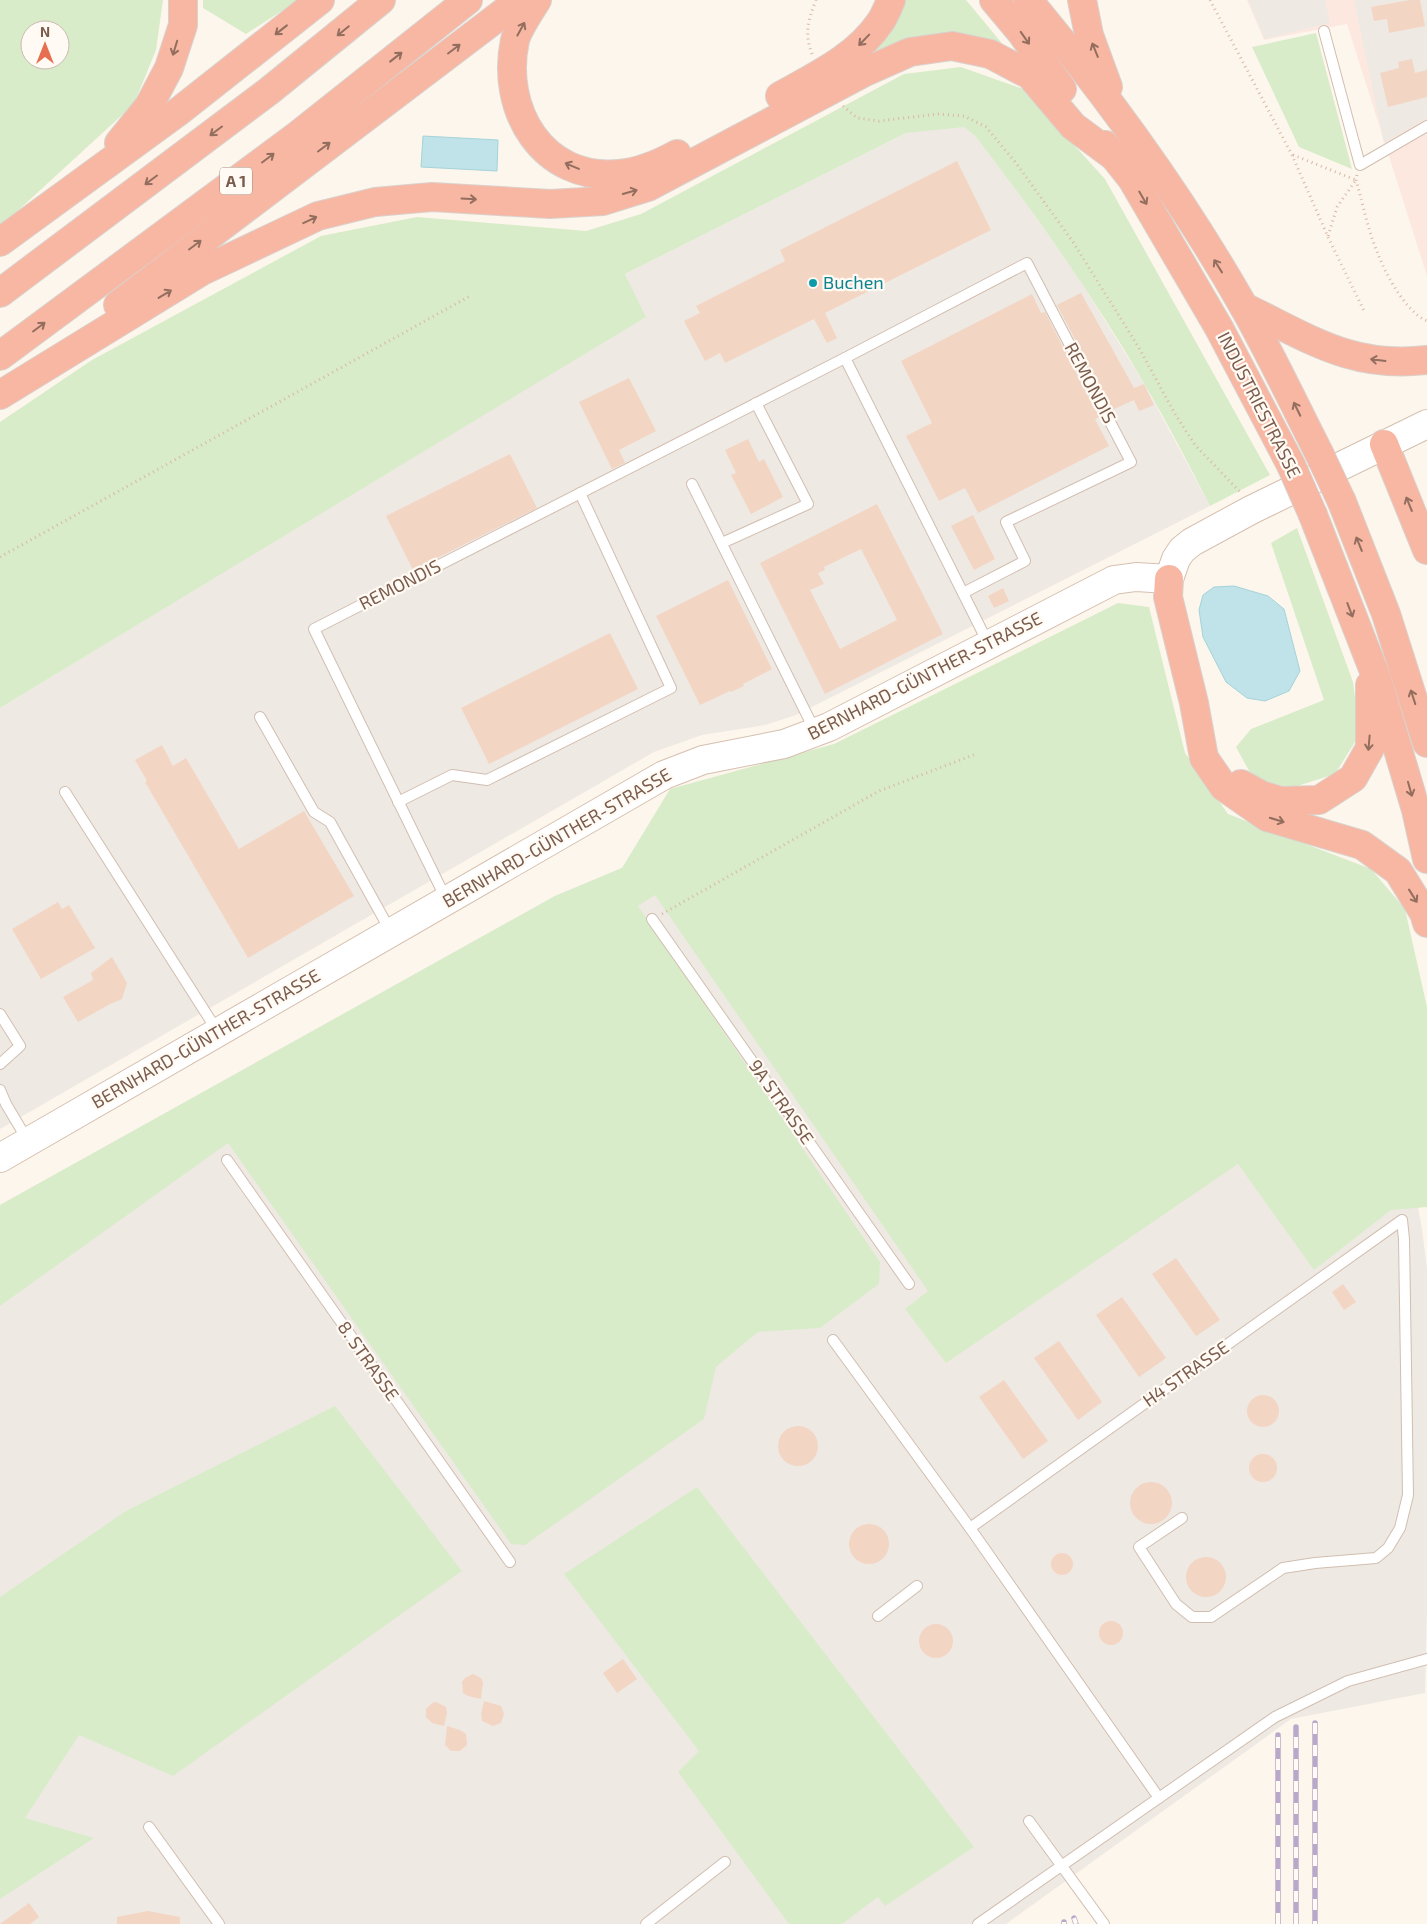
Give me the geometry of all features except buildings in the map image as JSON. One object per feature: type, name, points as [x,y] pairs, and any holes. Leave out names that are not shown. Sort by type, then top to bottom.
[{"type":"highway","points":[[0,242],[121,141],[150,106],[169,68],[182,25],[183,0]]},
{"type":"highway","points":[[0,242],[178,112],[320,0]]},
{"type":"highway","points":[[0,293],[269,91],[381,0]]},
{"type":"highway","name":"A 1","points":[[0,356],[298,135],[468,0]]},
{"type":"highway","points":[[2,393],[318,151],[520,0]]},
{"type":"highway","points":[[537,0],[516,39],[513,59],[513,81],[516,102],[524,124],[536,142],[559,160],[577,169],[594,173],[619,174],[650,167],[674,156],[841,62],[866,39],[881,20],[891,0]]},
{"type":"highway","name":"INDUSTRIESTRASSE","points":[[994,0],[1020,31],[1132,179],[1219,328],[1291,466],[1313,515],[1377,679],[1416,810],[1427,859]]},
{"type":"highway","name":"INDUSTRIESTRASSE","points":[[1028,0],[1117,112],[1182,207],[1244,307],[1319,452],[1342,502],[1386,614],[1427,743]]},
{"type":"highway","points":[[1082,0],[1089,35],[1117,112]]},
{"type":"highway","points":[[2,393],[202,271],[318,216],[374,202],[432,197],[550,204],[603,200],[648,187],[865,72],[910,52],[952,46],[990,54],[1030,75],[1072,126],[1116,158]]},
{"type":"highway","points":[[1244,307],[1330,349],[1357,357],[1392,362],[1427,360]]},
{"type":"highway","points":[[1384,444],[1427,550]]},
{"type":"highway","points":[[1169,579],[1168,597],[1194,703],[1204,758],[1224,788],[1267,817],[1362,845],[1398,871],[1424,913],[1427,923]]},
{"type":"highway","points":[[1194,703],[1216,748],[1238,782],[1261,795],[1281,801],[1319,800],[1353,778],[1370,748],[1369,659]]},
{"type":"street","points":[[1169,579],[1176,558],[1192,542],[1251,510],[1427,424]]},
{"type":"street","name":"BERNHARD-GÜNTHER-STRASSE","points":[[0,1158],[664,775],[703,760],[784,744],[815,732],[1114,580],[1136,577],[1169,579]]},
{"type":"lane","points":[[1324,31],[1360,165],[1427,126]]},
{"type":"lane","name":"REMONDIS","points":[[447,900],[314,629],[1027,263],[1131,462],[1006,522],[1025,561],[963,593]]},
{"type":"lane","points":[[845,358],[989,645]]},
{"type":"lane","points":[[722,543],[808,504],[756,403]]},
{"type":"lane","points":[[692,484],[815,732]]},
{"type":"lane","points":[[398,802],[452,775],[487,780],[671,688],[580,493]]},
{"type":"lane","points":[[260,717],[314,812],[330,822],[391,933]]},
{"type":"lane","points":[[65,792],[218,1032]]},
{"type":"lane","name":"9A STRASSE","points":[[652,919],[909,1284]]},
{"type":"lane","points":[[0,1014],[20,1046],[0,1064]]},
{"type":"lane","points":[[0,1090],[28,1142]]},
{"type":"lane","name":"8. STRASSE","points":[[227,1160],[510,1562]]},
{"type":"lane","name":"H4 STRASSE","points":[[970,1528],[1402,1220],[1408,1496],[1400,1528],[1388,1548],[1376,1558],[1315,1563],[1284,1568],[1211,1617],[1192,1617],[1176,1604],[1139,1547],[1182,1518]]},
{"type":"lane","points":[[833,1340],[970,1528],[1159,1798]]},
{"type":"lane","points":[[878,1616],[917,1586]]},
{"type":"lane","points":[[978,1924],[1275,1717],[1348,1681],[1423,1659]]},
{"type":"lane","points":[[1029,1821],[1104,1924]]},
{"type":"lane","points":[[150,1827],[218,1924]]},
{"type":"lane","points":[[646,1924],[725,1862]]},
{"type":"path","points":[[814,59],[807,40],[807,27],[816,0]]},
{"type":"path","points":[[1210,0],[1292,155],[1364,312]]},
{"type":"path","points":[[843,105],[857,118],[879,121],[938,114],[964,116],[986,127],[1016,163],[1073,242],[1139,348],[1175,414],[1195,445],[1245,497],[1251,510]]},
{"type":"path","points":[[1292,155],[1356,180]]},
{"type":"path","points":[[1328,237],[1338,207],[1356,180],[1360,165]]},
{"type":"path","points":[[1356,180],[1378,254],[1398,292],[1418,317],[1427,321]]},
{"type":"path","points":[[0,557],[470,296]]},
{"type":"path","points":[[652,919],[879,791],[976,754]]},
{"type":"shaded area","points":[[1247,0],[1427,0],[1427,276],[1347,24],[1264,40]]},
{"type":"shaded area","points":[[1248,0],[1325,0],[1330,23],[1265,39]]},
{"type":"shaded area","points":[[1354,0],[1427,0],[1427,118],[1384,143]]},
{"type":"shaded area","points":[[964,127],[975,136],[1075,272],[1145,385],[1210,506],[796,715],[765,725],[702,735],[654,752],[0,1129],[0,708],[645,317],[625,274],[906,133]]},
{"type":"shaded area","points":[[927,740],[1369,940],[1422,1229],[1427,1269],[1427,1607],[1425,1693],[1291,1719],[1006,1924],[0,1924],[0,1205],[555,896]]},
{"type":"green space","points":[[0,0],[163,0],[156,50],[134,104],[0,227]]},
{"type":"green space","points":[[203,0],[299,0],[246,34],[203,8]]},
{"type":"green space","points":[[899,0],[966,0],[1010,53],[847,68]]},
{"type":"green space","points":[[1316,33],[1352,169],[1299,147],[1252,47]]},
{"type":"green space","points":[[961,67],[1023,89],[1105,179],[1270,475],[1210,506],[1162,415],[1086,289],[1021,196],[975,136],[964,127],[906,133],[625,274],[646,317],[0,708],[0,422],[92,360],[321,236],[417,217],[586,231],[641,214],[904,74]]},
{"type":"green space","points":[[1297,528],[1353,682],[1360,734],[1335,774],[1291,788],[1253,778],[1236,747],[1251,729],[1324,700],[1271,543]]},
{"type":"green space","points":[[1118,603],[1149,607],[1185,753],[1228,814],[1371,869],[1405,909],[1427,1007],[1427,1207],[1391,1210],[1314,1270],[1238,1164],[946,1363],[905,1309],[928,1291],[655,895],[638,906],[880,1262],[879,1284],[820,1328],[758,1332],[716,1367],[704,1419],[525,1545],[511,1544],[228,1143],[0,1306],[0,1205],[555,896],[622,868],[670,789],[834,744]]},
{"type":"green space","points":[[335,1406],[462,1571],[173,1776],[79,1735],[25,1818],[94,1838],[0,1899],[0,1597],[126,1511]]},
{"type":"green space","points":[[697,1487],[974,1847],[885,1906],[878,1897],[842,1924],[789,1924],[678,1772],[699,1751],[564,1574]]},
{"type":"water","points":[[423,136],[498,140],[497,171],[421,167]]},
{"type":"water","points":[[1234,586],[1268,596],[1284,609],[1300,671],[1289,691],[1265,701],[1247,698],[1226,682],[1203,637],[1199,610],[1203,595],[1214,587]]},
{"type":"railway","points":[[1315,1723],[1315,1924]]},
{"type":"railway","points":[[1296,1727],[1296,1924]]},
{"type":"railway","points":[[1278,1735],[1278,1924]]},
{"type":"railway","points":[[1074,1918],[1076,1924]]},
{"type":"place","name":"Buchen","points":[[813,283]]}]
